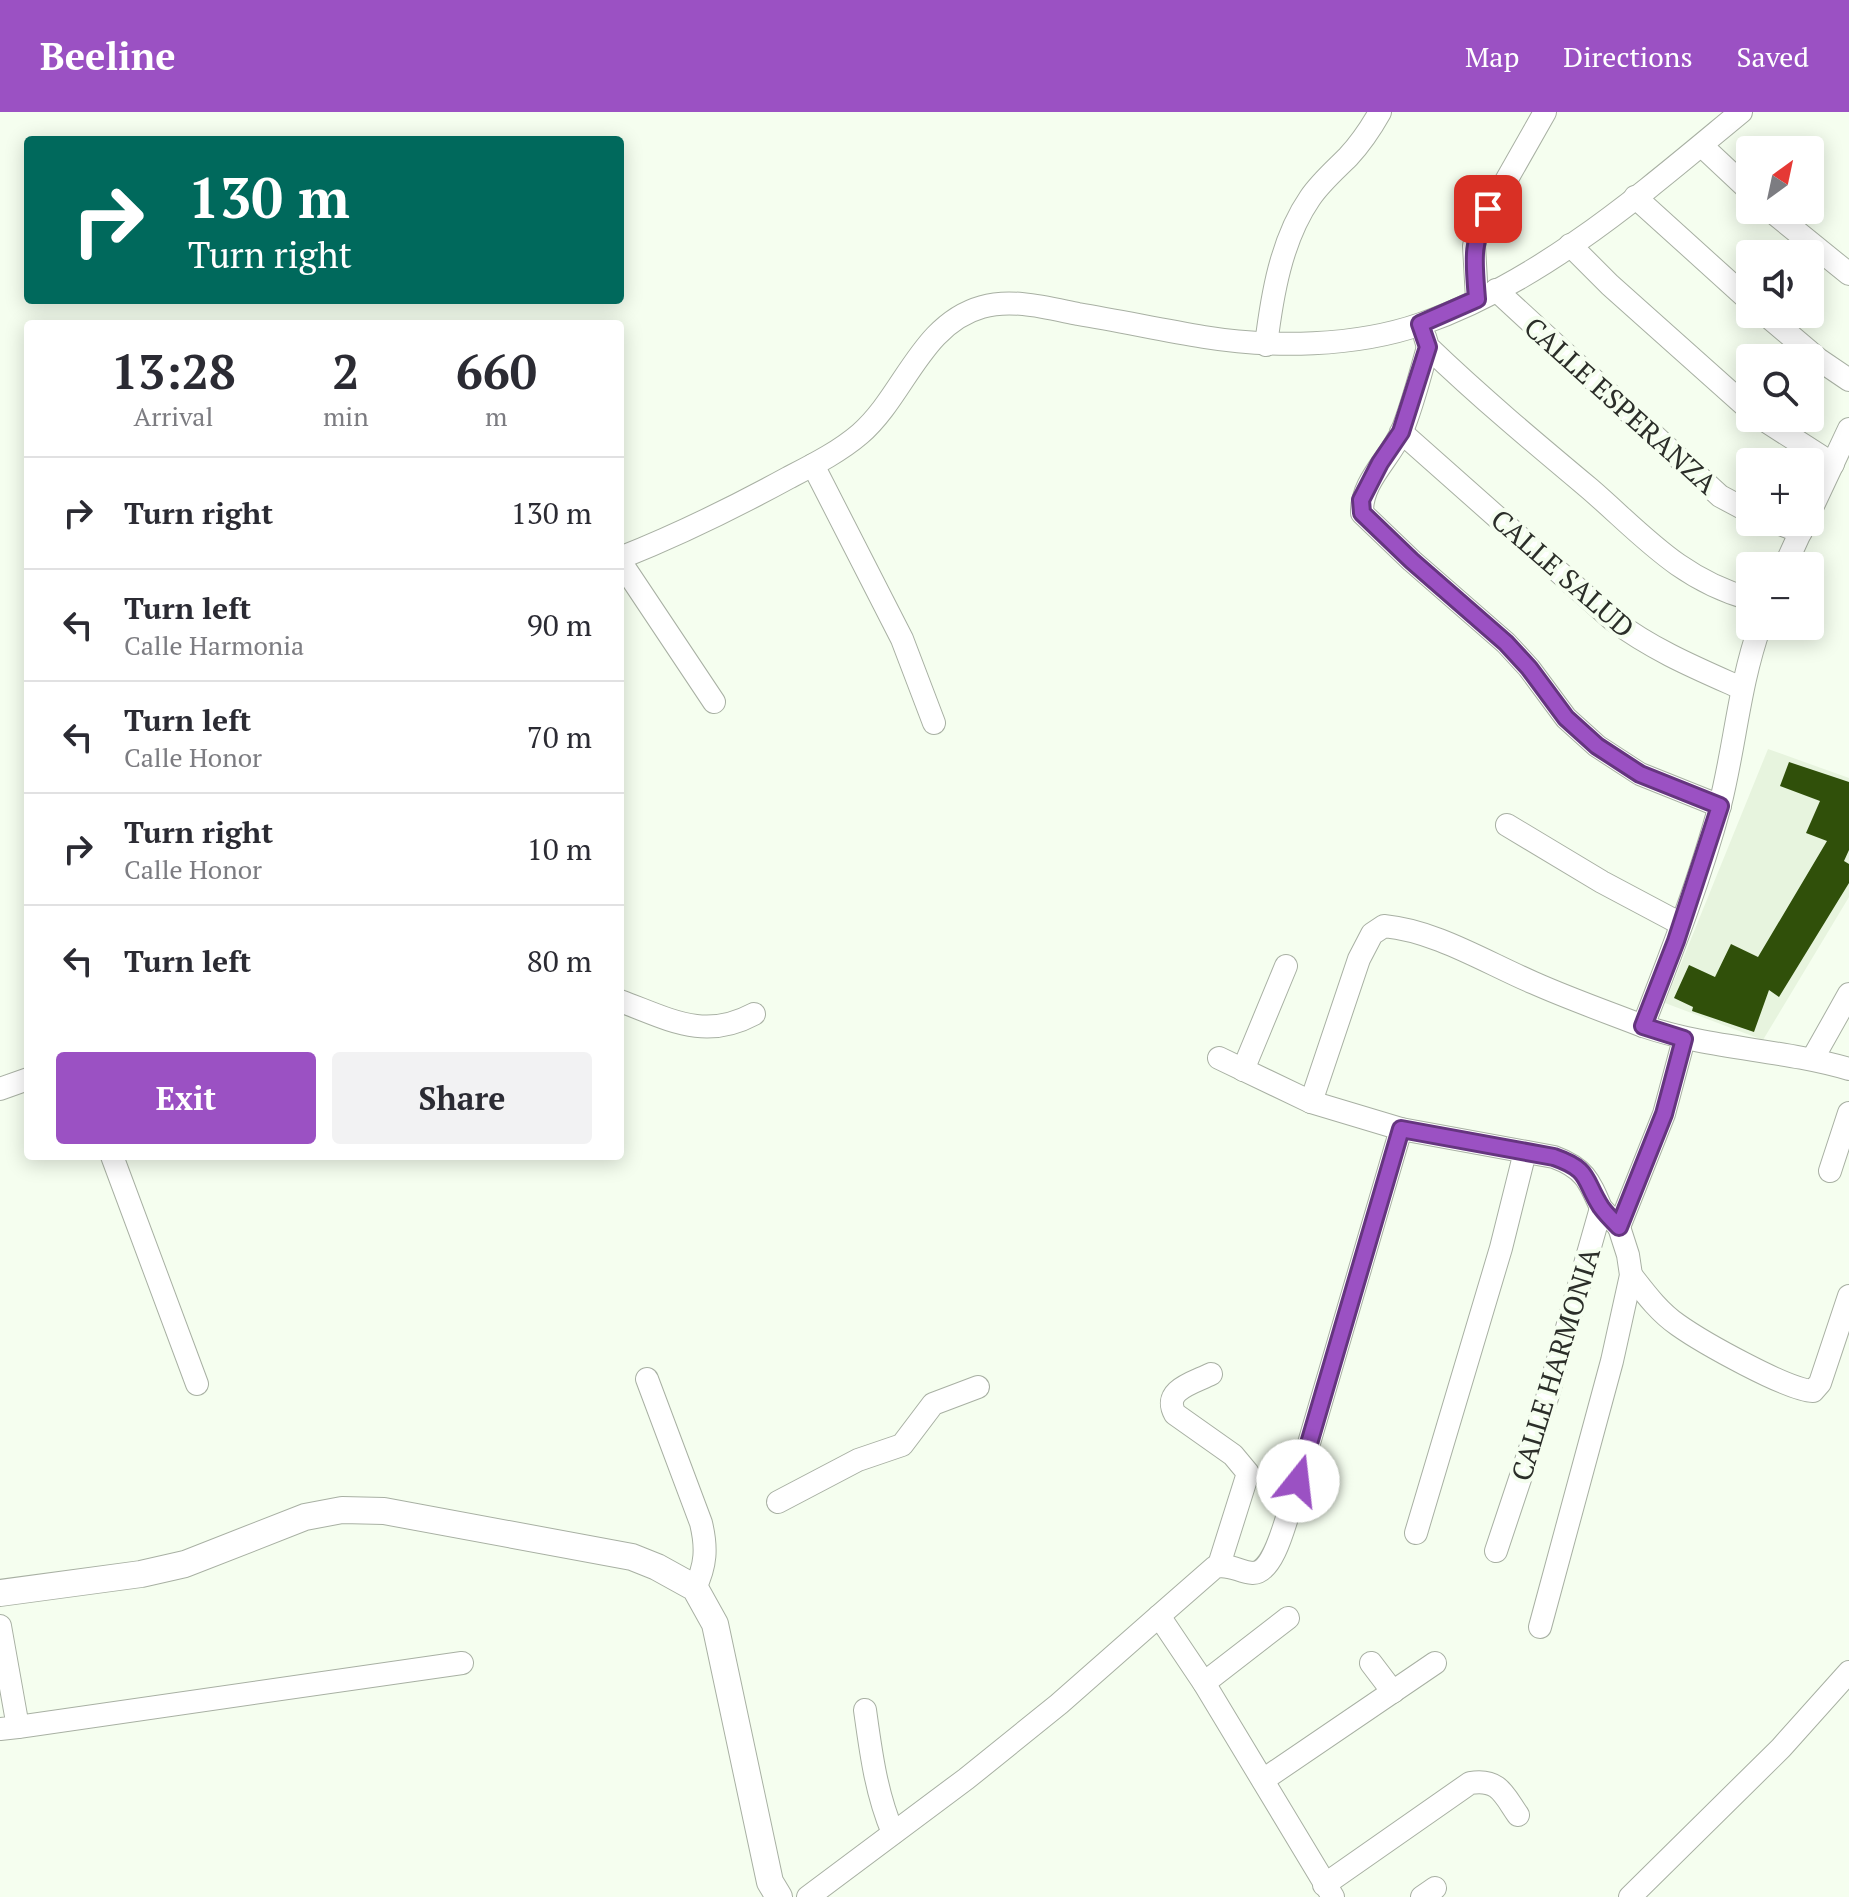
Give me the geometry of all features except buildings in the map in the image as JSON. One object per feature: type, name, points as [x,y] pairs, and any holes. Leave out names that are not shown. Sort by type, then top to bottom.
[{"type":"main road","points":[[0,1593],[141,1574],[185,1564],[305,1517],[342,1510],[384,1511],[632,1557],[695,1588],[715,1624],[770,1882],[779,1897]]},
{"type":"street","points":[[1486,294],[1474,246],[1477,232],[1545,112]]},
{"type":"street","points":[[624,558],[726,512],[841,449],[874,420],[930,342],[967,312],[986,306],[1029,305],[1204,337],[1266,345],[1349,339],[1420,324],[1486,294],[1570,245],[1702,146],[1741,112]]},
{"type":"street","points":[[1266,345],[1281,263],[1302,211],[1311,195],[1350,155],[1374,117]]},
{"type":"street","points":[[1702,146],[1736,178]]},
{"type":"street","points":[[1635,197],[1736,288]]},
{"type":"street","points":[[1787,224],[1849,274]]},
{"type":"street","points":[[1570,245],[1736,398]]},
{"type":"street","name":"CALLE ESPERANZA","points":[[1486,294],[1720,496],[1736,505]]},
{"type":"street","points":[[1420,324],[1428,347],[1486,402],[1677,566],[1736,595]]},
{"type":"street","points":[[1781,328],[1849,380]]},
{"type":"street","points":[[1428,347],[1401,432],[1361,500],[1362,513],[1506,643],[1566,718],[1597,746],[1640,774],[1720,806]]},
{"type":"street","points":[[1824,483],[1849,429]]},
{"type":"street","name":"CALLE SALUD","points":[[1401,432],[1613,620],[1671,657],[1741,688]]},
{"type":"street","points":[[1783,432],[1833,464]]},
{"type":"street","points":[[813,465],[902,639],[934,723]]},
{"type":"street","points":[[624,566],[714,702]]},
{"type":"street","points":[[1643,1026],[1720,806],[1741,688],[1756,640]]},
{"type":"street","points":[[1507,825],[1602,882],[1681,924]]},
{"type":"street","points":[[1311,1102],[1359,959],[1372,934],[1384,926],[1399,927],[1433,938],[1536,984],[1684,1039],[1813,1058],[1849,1069]]},
{"type":"street","points":[[1243,1070],[1286,966]]},
{"type":"street","points":[[1813,1058],[1849,994]]},
{"type":"street","points":[[624,1002],[676,1022],[706,1028],[734,1025],[754,1014]]},
{"type":"street","name":"CALLE HARMONIA","points":[[1601,1208],[1619,1227],[1664,1114],[1684,1039]]},
{"type":"street","points":[[1219,1058],[1311,1102],[1401,1129],[1554,1157],[1573,1164],[1585,1174],[1601,1208]]},
{"type":"street","points":[[0,1089],[24,1080]]},
{"type":"street","points":[[1830,1171],[1849,1113]]},
{"type":"street","points":[[1219,1565],[1253,1573],[1262,1571],[1271,1560],[1280,1539],[1401,1129]]},
{"type":"street","points":[[1416,1533],[1501,1248],[1525,1152]]},
{"type":"street","points":[[113,1160],[197,1384]]},
{"type":"street","name":"CALLE HARMONIA","points":[[1496,1551],[1547,1398],[1601,1208]]},
{"type":"street","points":[[1540,1627],[1612,1361],[1631,1275],[1619,1227]]},
{"type":"street","points":[[1631,1275],[1656,1306],[1678,1325],[1784,1384],[1806,1391],[1813,1391],[1824,1375],[1849,1296]]},
{"type":"street","points":[[808,1897],[1024,1732],[1219,1565],[1248,1473],[1233,1455],[1175,1414],[1170,1405],[1176,1391],[1211,1374]]},
{"type":"street","points":[[647,1379],[706,1542],[706,1559],[695,1588]]},
{"type":"street","points":[[778,1502],[858,1460],[902,1445],[933,1404],[978,1387]]},
{"type":"street","points":[[1159,1616],[1204,1683],[1328,1891],[1470,1783],[1483,1781],[1499,1788],[1518,1815]]},
{"type":"street","points":[[1204,1683],[1288,1618]]},
{"type":"street","points":[[0,1626],[9,1728],[462,1663]]},
{"type":"street","points":[[1371,1663],[1393,1692]]},
{"type":"street","points":[[1263,1780],[1435,1663]]},
{"type":"street","points":[[1630,1897],[1781,1748],[1849,1672]]},
{"type":"street","points":[[865,1710],[873,1773],[882,1808],[893,1833]]},
{"type":"shaded area","points":[[1768,749],[1849,778],[1849,897],[1763,1040],[1665,1003]]},
{"type":"route","points":[[1298,1481],[1401,1129],[1554,1157],[1573,1164],[1585,1174],[1601,1208],[1619,1227],[1664,1114],[1684,1039],[1643,1026],[1676,941],[1720,806],[1640,774],[1597,746],[1566,718],[1506,643],[1362,513],[1361,500],[1401,432],[1428,347],[1420,324],[1477,299],[1474,246],[1488,209]]}]
